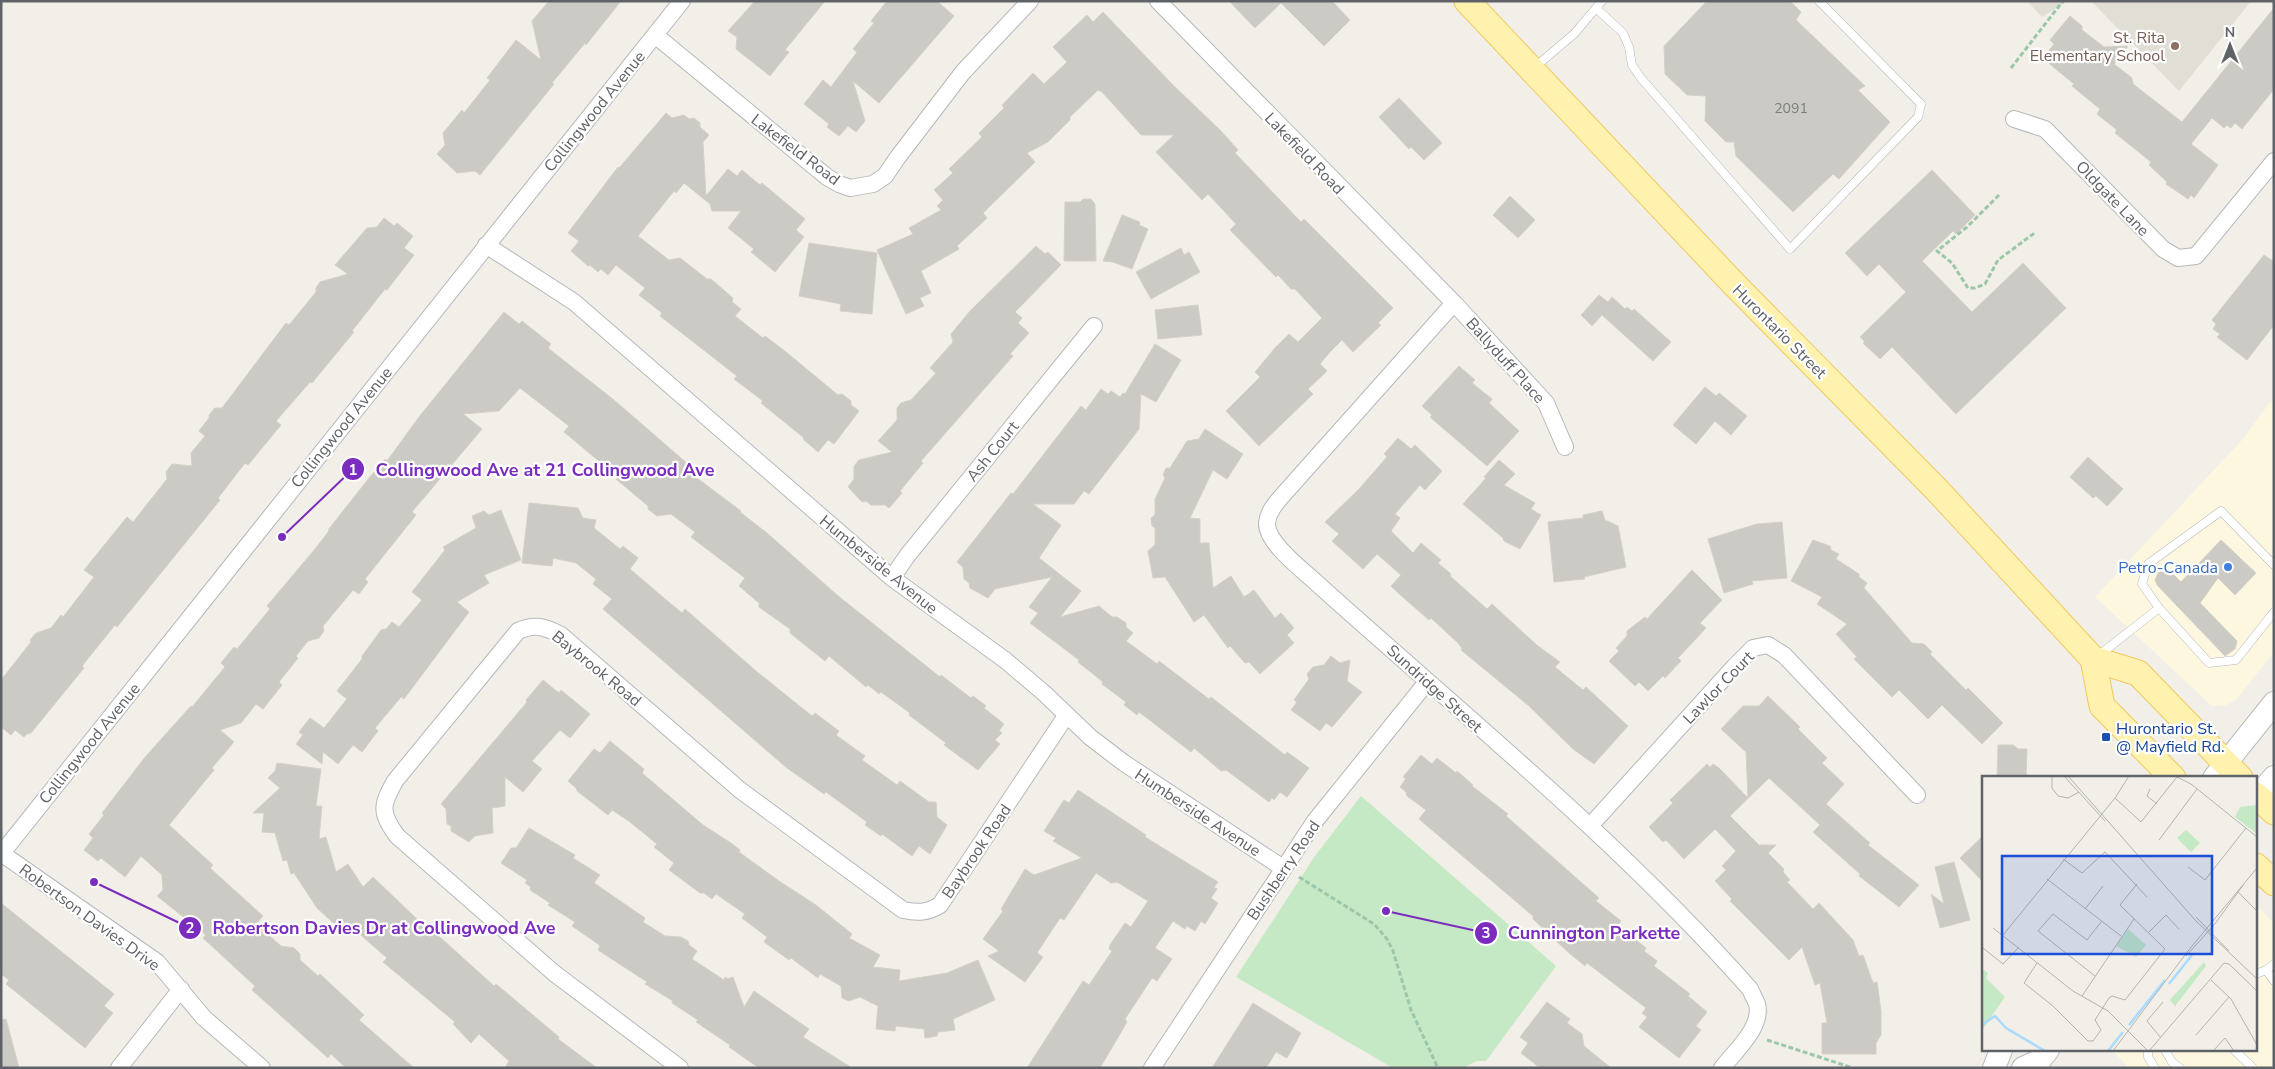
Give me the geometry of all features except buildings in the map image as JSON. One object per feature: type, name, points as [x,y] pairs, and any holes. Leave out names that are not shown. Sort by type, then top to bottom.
[{"type":"main road","name":"Hurontario Street","points":[[1468,1],[1732,282],[1937,490],[2093,660]]},
{"type":"main road","points":[[2171,776],[2102,706],[2093,660],[2138,673],[2226,773],[2274,703]]},
{"type":"main road","points":[[2261,800],[2274,777]]},
{"type":"main road","points":[[2258,868],[2274,883]]},
{"type":"main road","points":[[1994,1068],[2000,1052]]},
{"type":"main road","points":[[2023,1068],[2039,1060],[2046,1052]]},
{"type":"street","name":"Collingwood Avenue","points":[[1,853],[682,1]]},
{"type":"street","name":"Lakefield Road","points":[[655,35],[827,177],[838,184],[850,188],[873,184],[885,176],[963,72],[1030,1]]},
{"type":"street","name":"Lakefield Road","points":[[1158,1],[1454,303]]},
{"type":"street","name":"Oldgate Lane","points":[[2014,119],[2045,129],[2164,249],[2178,258],[2196,256],[2274,161]]},
{"type":"street","name":"Humberside Avenue","points":[[486,246],[574,302],[892,578],[1005,660],[1044,693],[1066,716],[1124,763],[1283,868]]},
{"type":"street","name":"Ballyduff Place","points":[[1454,303],[1546,403],[1565,447]]},
{"type":"street","name":"Sundridge Street","points":[[1454,303],[1270,511],[1267,524],[1271,537],[1278,547],[1427,682],[1590,826],[1634,868],[1750,989],[1757,1004],[1758,1015],[1748,1035],[1722,1068]]},
{"type":"street","name":"Ash Court","points":[[892,578],[907,556],[1094,326]]},
{"type":"street","name":"Baybrook Road","points":[[680,1068],[554,974],[397,836],[383,814],[385,798],[396,781],[518,631],[529,626],[546,627],[561,635],[740,790],[903,910],[918,913],[930,911],[940,904],[1066,716]]},
{"type":"street","name":"Lawlor Court","points":[[1590,826],[1753,648],[1768,645],[1784,656],[1917,795]]},
{"type":"street","name":"Bushberry Road","points":[[1152,1068],[1314,821],[1427,682]]},
{"type":"street","name":"Robertson Davies Drive","points":[[1,853],[156,962],[204,1018],[262,1068]]},
{"type":"street","points":[[120,1068],[181,989]]},
{"type":"lane","points":[[1532,70],[1574,34],[1602,1]]},
{"type":"lane","points":[[1597,9],[1623,33],[1629,47],[1632,65],[1640,77],[1790,249],[1918,117],[1921,104],[1819,1]]},
{"type":"lane","points":[[2274,565],[2221,511],[2148,564],[2142,584],[2159,608],[2209,664],[2236,660],[2274,612]]},
{"type":"lane","points":[[2093,660],[2159,608]]},
{"type":"lane","points":[[2258,973],[2274,964]]},
{"type":"lane","points":[[2266,970],[2274,981]]},
{"type":"lane","points":[[2148,1052],[2148,1057],[2155,1068]]},
{"type":"lane","points":[[2166,1052],[2172,1062],[2180,1068]]},
{"type":"lane","points":[[2236,1052],[2254,1068]]},
{"type":"path","points":[[2012,68],[2063,1]]},
{"type":"path","points":[[1999,196],[1967,227],[1937,251],[1952,263],[1968,288],[1976,288],[1985,284],[1998,260],[2036,232]]},
{"type":"path","points":[[1299,877],[1374,924],[1387,939],[1393,951],[1411,1010],[1438,1068]]},
{"type":"path","points":[[1767,1040],[1853,1068]]},
{"type":"shaded area","name":"St. Rita Elementary School","points":[[2027,1],[2068,1],[2042,17]]},
{"type":"shaded area","name":"St. Rita Elementary School","points":[[2091,1],[2251,1],[2179,91]]},
{"type":"shaded area","points":[[2274,397],[2274,652],[2236,700],[2226,705],[2212,706],[2095,597],[2242,440]]},
{"type":"shaded area","points":[[2258,907],[2274,924],[2274,1068],[2129,1068],[2114,1052],[2258,1052]]},
{"type":"green space","points":[[1361,796],[1556,966],[1486,1061],[1477,1061],[1462,1068],[1393,1068],[1236,977],[1315,856]]},
{"type":"place","name":"St. Rita Elementary School","points":[[2175,46]]},
{"type":"place","name":"Collingwood Ave at 21 Collingwood Ave","points":[[282,537]]},
{"type":"place","name":"Petro-Canada","points":[[2228,567]]},
{"type":"place","name":"Hurontario St. @ Mayfield Rd.","points":[[2106,737]]},
{"type":"place","name":"Robertson Davies Dr at Collingwood Ave","points":[[94,882]]},
{"type":"place","name":"Cunnington Parkette","points":[[1386,911]]}]
